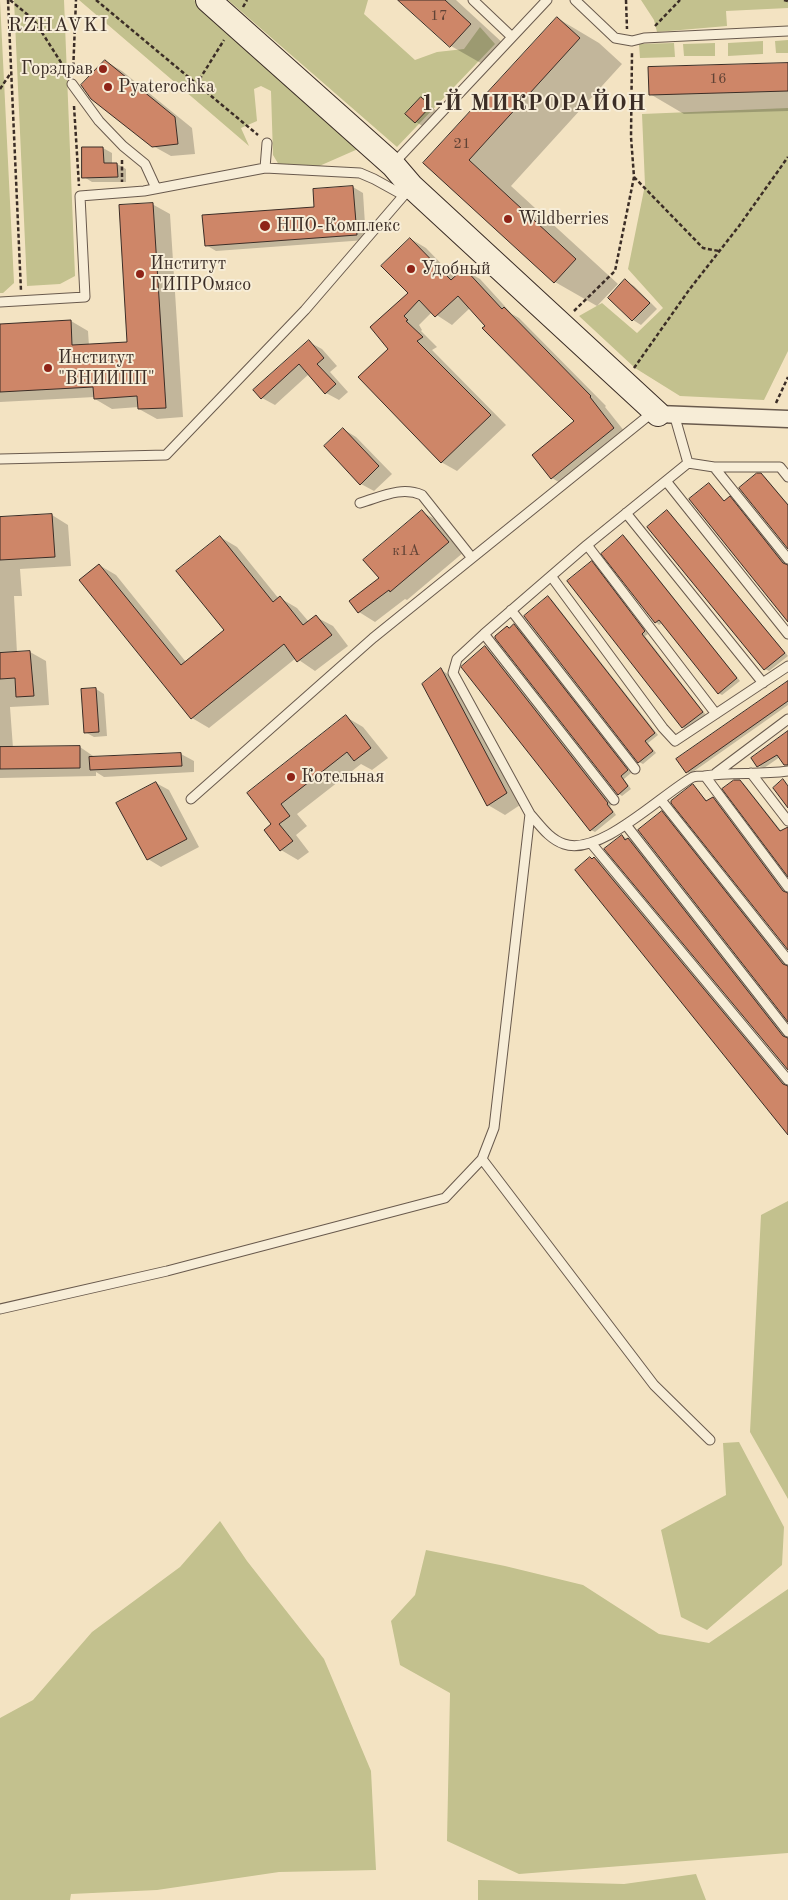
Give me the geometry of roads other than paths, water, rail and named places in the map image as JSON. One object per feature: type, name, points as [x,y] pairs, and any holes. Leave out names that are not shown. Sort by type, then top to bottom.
[{"type":"street","points":[[208,0],[393,165],[407,191],[561,324],[624,382],[662,413],[788,419]]},
{"type":"lane","points":[[473,0],[512,37]]},
{"type":"lane","points":[[393,165],[547,0]]},
{"type":"lane","points":[[575,0],[615,38],[632,41],[644,38],[788,31]]},
{"type":"lane","points":[[72,84],[99,121],[145,164],[156,188]]},
{"type":"lane","points":[[265,168],[267,143]]},
{"type":"lane","points":[[0,302],[85,296],[80,196],[156,188],[265,168],[360,173],[407,191],[305,310],[166,455],[0,459]]},
{"type":"lane","points":[[191,799],[373,638],[472,558],[662,413],[688,463]]},
{"type":"lane","points":[[788,477],[784,467],[714,467],[688,463],[587,545],[484,634],[457,659],[453,673],[530,814],[546,832],[563,844],[575,846],[591,843],[626,825],[694,776],[716,773],[788,771]]},
{"type":"lane","points":[[714,467],[788,559]]},
{"type":"lane","points":[[666,481],[788,634]]},
{"type":"lane","points":[[360,503],[400,491],[412,491],[422,495],[472,558]]},
{"type":"lane","points":[[626,513],[763,683]]},
{"type":"lane","points":[[587,545],[716,714]]},
{"type":"lane","points":[[551,576],[663,728],[675,741],[788,666]]},
{"type":"lane","points":[[511,610],[636,769]]},
{"type":"lane","points":[[484,634],[614,800]]},
{"type":"lane","points":[[716,773],[788,720]]},
{"type":"lane","points":[[751,773],[788,822]]},
{"type":"lane","points":[[705,776],[788,887]]},
{"type":"lane","points":[[661,800],[788,960]]},
{"type":"lane","points":[[0,1309],[167,1271],[445,1198],[482,1159],[494,1128],[530,814]]},
{"type":"lane","points":[[626,825],[788,1032]]},
{"type":"lane","points":[[591,843],[788,1080]]},
{"type":"lane","points":[[482,1159],[654,1385],[710,1440]]},
{"type":"place","name":"Горздрав","points":[[103,69]]},
{"type":"place","name":"Pyaterochka","points":[[108,87]]},
{"type":"place","name":"Wildberries","points":[[508,219]]},
{"type":"place","name":"НПО-Комплекс","points":[[265,226]]},
{"type":"place","name":"Удобный","points":[[411,269]]},
{"type":"place","name":"Институт ГИПРОмясо","points":[[140,274]]},
{"type":"place","name":"Институт \"ВНИИПП\"","points":[[48,368]]},
{"type":"place","name":"Котельная","points":[[291,777]]},
{"type":"district","name":"RZHAVKI","points":[[58,26]]},
{"type":"district","name":"1-Й МИКРОРАЙОН","points":[[534,104]]}]
